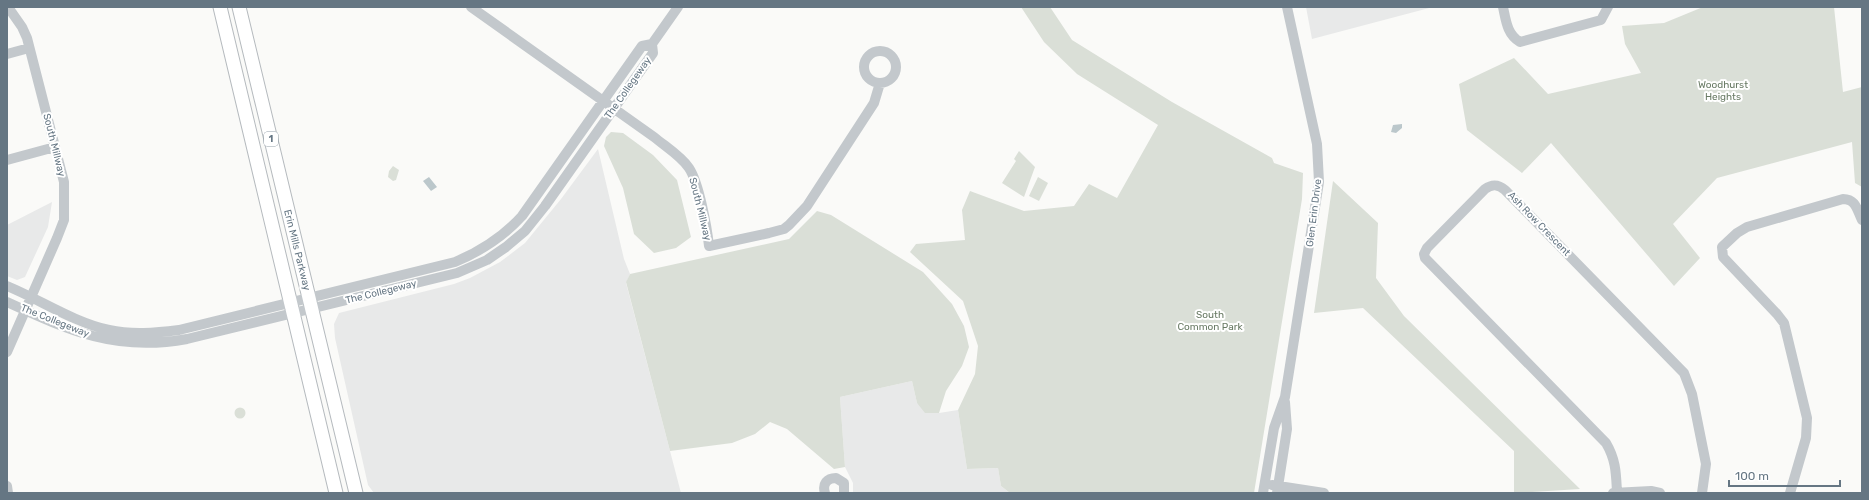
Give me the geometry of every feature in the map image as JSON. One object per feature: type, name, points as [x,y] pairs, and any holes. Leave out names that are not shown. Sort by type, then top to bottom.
[{"type":"main road","name":"Erin Mills Parkway","points":[[220,7],[336,493]]},
{"type":"main road","name":"Erin Mills Parkway","points":[[239,7],[356,493]]},
{"type":"street","name":"South Millway","points":[[7,352],[58,238],[64,220],[64,182],[29,48],[22,27],[8,7]]},
{"type":"street","name":"The Collegeway","points":[[310,303],[457,273],[487,260],[506,247],[525,231],[545,206],[653,53],[652,44],[678,7]]},
{"type":"street","name":"Glen Erin Drive","points":[[1264,488],[1274,428],[1285,397],[1319,182],[1317,144],[1287,7]]},
{"type":"street","points":[[1504,7],[1508,30],[1514,38],[1520,42],[1601,20],[1608,7]]},
{"type":"street","name":"South Millway","points":[[478,9],[677,155],[690,169],[698,194],[710,246],[769,233],[784,229],[789,225],[806,206],[874,103],[880,83]]},
{"type":"street","name":"The Collegeway","points":[[7,302],[59,325],[102,339],[152,344],[187,339],[455,262],[495,241],[508,231],[522,216],[642,46],[652,44]]},
{"type":"street","points":[[7,54],[29,48]]},
{"type":"street","points":[[7,160],[55,147]]},
{"type":"street","name":"Ash Row Crescent","points":[[1615,493],[1615,463],[1613,455],[1606,443],[1425,258],[1424,254],[1427,248],[1485,190],[1491,186],[1500,186],[1505,190],[1684,373],[1692,394],[1706,464],[1702,493]]},
{"type":"street","points":[[1790,493],[1806,438],[1808,418],[1784,323],[1723,257],[1722,247],[1737,233],[1747,227],[1843,199],[1850,199],[1854,203],[1862,220]]},
{"type":"street","name":"The Collegeway","points":[[7,286],[73,317],[98,326],[130,333],[153,334],[179,330],[292,308]]},
{"type":"street","name":"Glen Erin Drive","points":[[1278,489],[1287,429],[1285,397]]},
{"type":"street","points":[[825,493],[824,489],[828,479],[836,478],[844,483],[844,493]]},
{"type":"street","points":[[7,486],[8,493]]},
{"type":"street","points":[[1264,488],[1324,493]]},
{"type":"street","points":[[1615,493],[1651,491],[1660,493]]},
{"type":"shaded area","points":[[1306,7],[1433,7],[1312,39]]},
{"type":"shaded area","points":[[1402,124],[1402,128],[1396,133],[1391,132],[1393,125]]},
{"type":"shaded area","points":[[598,149],[624,259],[630,274],[626,283],[681,493],[374,493],[368,485],[335,338],[334,324],[339,313],[454,284],[470,278],[500,262],[525,243],[561,199]]},
{"type":"shaded area","points":[[429,177],[437,187],[431,191],[423,181]]},
{"type":"shaded area","points":[[52,202],[48,227],[25,277],[17,280],[7,276],[7,225]]},
{"type":"shaded area","points":[[912,381],[917,403],[939,413],[958,410],[967,469],[998,468],[1001,486],[1010,493],[853,493],[853,483],[845,467],[840,397]]},
{"type":"green space","name":"South Common Park","points":[[1021,7],[1050,7],[1072,40],[1172,102],[1272,158],[1274,163],[1303,173],[1302,199],[1254,493],[1010,493],[1001,486],[998,468],[967,469],[958,410],[975,374],[978,346],[963,301],[910,252],[916,244],[965,240],[962,210],[970,191],[1024,211],[1074,206],[1089,184],[1117,198],[1158,125],[1077,74],[1044,42]]},
{"type":"green space","name":"Woodhurst Heights","points":[[1703,7],[1834,7],[1843,92],[1862,87],[1862,187],[1855,183],[1852,142],[1717,178],[1673,224],[1700,258],[1674,286],[1551,143],[1522,173],[1467,130],[1459,84],[1514,58],[1548,94],[1641,73],[1625,44],[1622,26],[1664,23]]},
{"type":"green space","points":[[611,132],[623,133],[653,155],[677,180],[691,237],[676,248],[654,253],[634,234],[623,188],[604,146],[606,137]]},
{"type":"green space","points":[[1019,151],[1035,167],[1024,197],[1002,183],[1016,161],[1014,159]]},
{"type":"green space","points":[[393,166],[399,170],[396,180],[393,181],[388,177],[389,171]]},
{"type":"green space","points":[[1038,177],[1048,183],[1039,201],[1029,196]]},
{"type":"green space","points":[[1333,181],[1378,223],[1376,278],[1404,316],[1580,489],[1514,493],[1514,451],[1363,308],[1314,313]]},
{"type":"green space","points":[[817,211],[831,215],[923,272],[952,304],[964,326],[969,347],[962,366],[946,391],[939,413],[925,413],[917,403],[912,381],[840,397],[845,467],[834,469],[787,429],[770,422],[755,434],[732,443],[670,451],[626,282],[630,274],[789,239]]},
{"type":"green space","points":[[238,408],[242,408],[244,409],[244,417],[238,418],[235,415],[235,411]]}]
